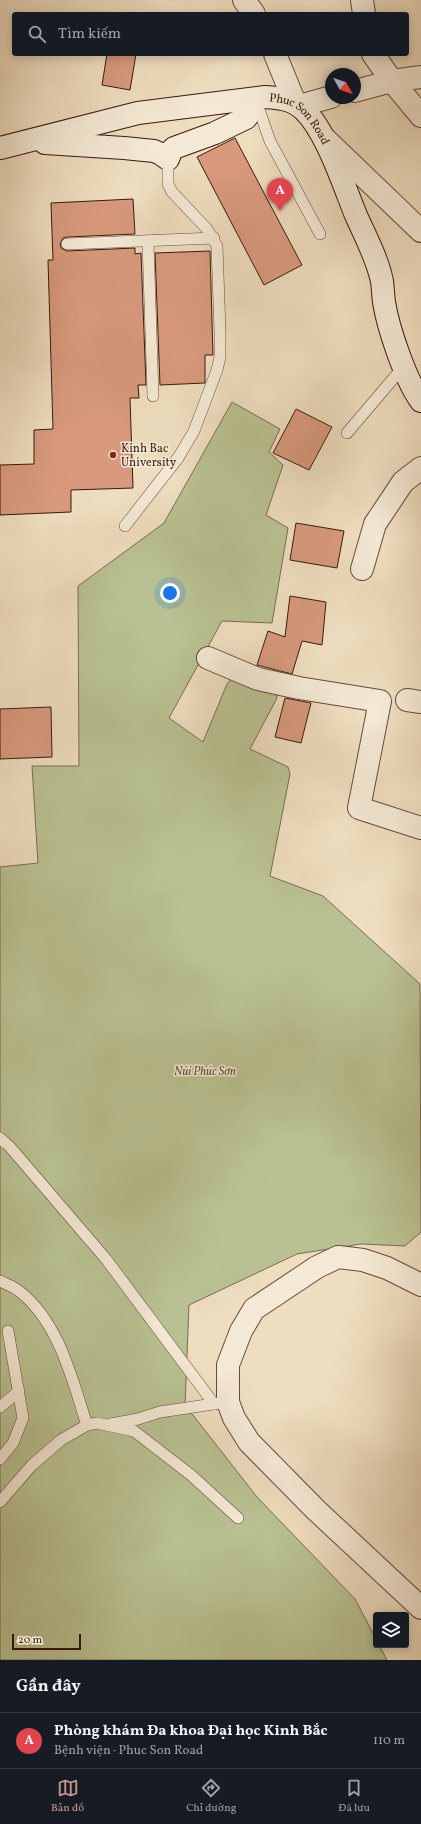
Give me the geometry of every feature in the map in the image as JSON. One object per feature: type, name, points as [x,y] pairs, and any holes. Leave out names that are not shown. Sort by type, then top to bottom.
[{"type":"street","points":[[244,0],[253,12]]},
{"type":"street","points":[[362,0],[364,12]]},
{"type":"street","points":[[277,56],[297,104],[325,98]]},
{"type":"street","points":[[374,56],[392,81],[421,116]]},
{"type":"street","points":[[361,89],[392,81],[421,77]]},
{"type":"street","name":"Phuc Son Road","points":[[0,148],[138,113],[253,99],[281,98],[297,104],[314,120],[324,138],[376,261],[382,280],[384,302],[389,326],[404,366],[421,401]]},
{"type":"street","points":[[28,141],[154,151],[168,159],[174,148],[215,133],[246,118],[251,111],[253,99]]},
{"type":"street","points":[[324,138],[421,231]]},
{"type":"street","points":[[362,569],[375,524],[403,482],[421,468]]},
{"type":"street","points":[[208,658],[258,678],[299,688],[380,701],[359,808],[421,828]]},
{"type":"street","points":[[421,1285],[387,1268],[363,1260],[338,1257],[317,1267],[254,1309],[241,1331],[228,1365],[221,1403],[234,1418],[249,1442],[316,1510],[421,1608]]},
{"type":"lane","points":[[253,99],[270,141],[320,234]]},
{"type":"lane","points":[[125,526],[178,458],[194,431],[217,370],[220,357],[217,246],[214,238],[207,229],[172,192],[168,184],[168,159]]},
{"type":"lane","points":[[67,244],[214,238]]},
{"type":"lane","points":[[148,241],[153,396]]},
{"type":"lane","points":[[347,433],[404,366]]},
{"type":"lane","points":[[0,1138],[10,1147],[106,1259],[221,1403]]},
{"type":"lane","points":[[0,1281],[18,1290],[37,1308],[50,1328],[64,1359],[86,1425]]},
{"type":"lane","points":[[0,1459],[13,1443],[23,1418],[8,1331]]},
{"type":"lane","points":[[0,1408],[19,1391]]},
{"type":"lane","points":[[107,1425],[138,1419],[160,1412],[221,1403]]},
{"type":"lane","points":[[0,1502],[32,1465],[61,1440],[86,1425],[97,1423],[134,1431],[191,1475],[238,1518]]},
{"type":"green space","name":"Núi Phúc Sơn","points":[[232,402],[280,429],[269,452],[283,465],[266,515],[288,528],[272,623],[222,621],[169,718],[203,742],[227,684],[232,678],[276,692],[277,698],[250,749],[288,767],[290,774],[270,876],[323,896],[420,984],[421,1232],[405,1246],[361,1244],[297,1254],[189,1305],[185,1405],[257,1497],[355,1599],[373,1633],[373,1648],[381,1648],[387,1660],[0,1660],[0,867],[38,863],[32,766],[79,766],[78,586],[164,523]]},
{"type":"building","points":[[107,56],[136,56],[130,90],[102,85]]},
{"type":"building","points":[[235,138],[302,265],[264,285],[197,157]]},
{"type":"building","points":[[133,199],[135,234],[67,237],[63,238],[60,244],[61,248],[67,251],[135,248],[135,254],[141,253],[146,385],[138,385],[139,398],[130,398],[133,488],[71,490],[71,512],[0,515],[0,465],[34,464],[34,430],[53,429],[48,260],[53,260],[51,203]]},
{"type":"building","points":[[210,251],[213,355],[205,355],[205,383],[160,385],[155,253]]},
{"type":"building","points":[[296,409],[332,427],[309,470],[273,453]]},
{"type":"building","points":[[296,523],[344,531],[337,568],[290,560]]},
{"type":"building","points":[[290,596],[326,602],[322,645],[302,641],[292,674],[257,665],[268,631],[285,637]]},
{"type":"building","points":[[285,698],[311,703],[301,743],[275,737]]},
{"type":"building","points":[[51,707],[52,757],[0,759],[0,709]]},
{"type":"place","name":"Phòng khám Đa khoa Đại học Kinh Bắc","points":[[280,211]]},
{"type":"place","name":"Kinh Bac University","points":[[113,455]]}]
